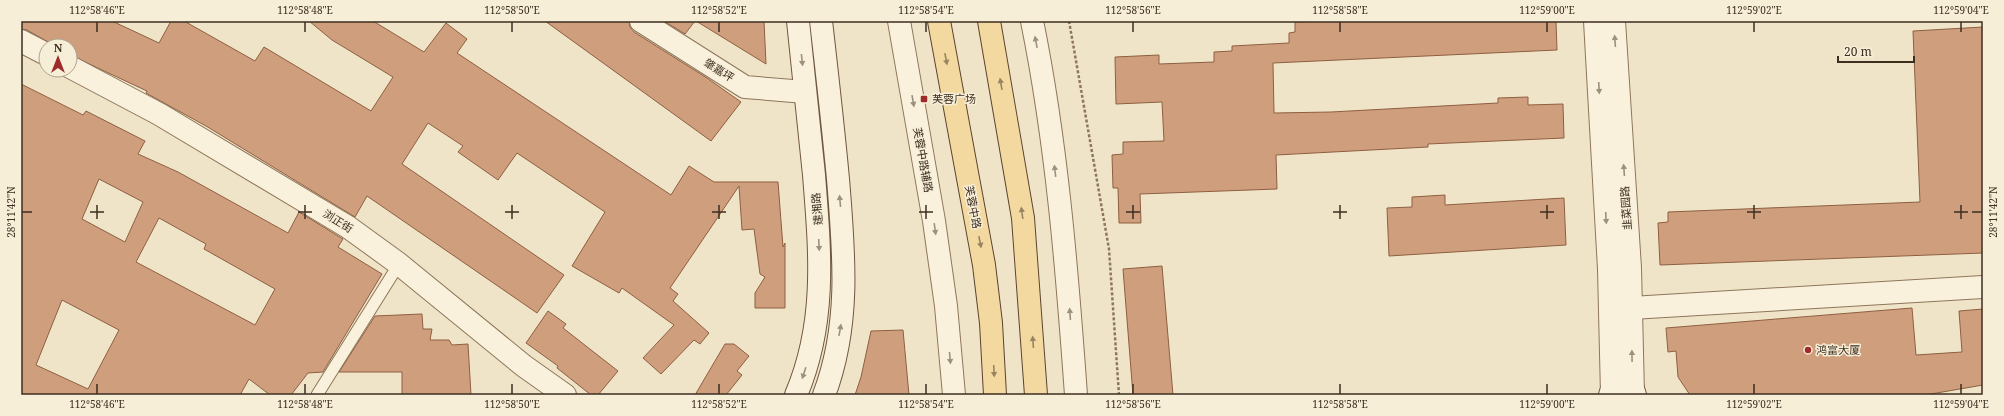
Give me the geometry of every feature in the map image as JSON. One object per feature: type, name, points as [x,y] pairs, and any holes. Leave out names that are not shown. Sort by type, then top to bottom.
[{"type":"main road","name":"芙蓉中路","points":[[939,21],[984,265],[991,323],[995,395]]},
{"type":"main road","points":[[989,21],[1023,218],[1039,389]]},
{"type":"street","name":"肇嘉坪","points":[[641,21],[745,87],[805,92]]},
{"type":"street","name":"建湘路","points":[[796,395],[811,352],[818,316],[820,275],[818,225],[798,21]]},
{"type":"street","points":[[822,21],[833,128],[845,275],[843,315],[838,346],[824,395]]},
{"type":"street","name":"芙蓉中路辅路","points":[[899,21],[934,221],[946,306],[954,395]]},
{"type":"street","points":[[1032,21],[1052,146],[1065,252],[1076,395]]},
{"type":"street","name":"韭菜园路","points":[[1595,21],[1609,269],[1622,393]]},
{"type":"street","name":"韭菜园路","points":[[1614,21],[1630,268],[1631,308],[1622,393]]},
{"type":"street","points":[[21,41],[38,50]]},
{"type":"street","name":"浏正街","points":[[78,71],[159,114],[348,227],[399,264],[524,366],[565,395]]},
{"type":"street","points":[[1631,308],[1983,287]]},
{"type":"lane","points":[[317,395],[399,264]]},
{"type":"path","points":[[1069,21],[1109,249],[1119,395]]},
{"type":"building","points":[[21,21],[112,21],[159,43],[171,21],[184,21],[255,61],[264,47],[371,111],[393,77],[332,40],[309,21],[373,21],[424,52],[446,23],[467,39],[457,53],[671,195],[689,166],[714,182],[778,182],[783,247],[785,243],[785,308],[755,308],[755,293],[765,277],[760,274],[754,229],[742,230],[739,186],[670,288],[678,294],[673,301],[709,333],[700,344],[694,340],[661,374],[643,358],[674,325],[622,288],[619,293],[572,266],[605,212],[517,153],[498,180],[458,152],[463,146],[428,123],[402,164],[564,275],[537,313],[367,196],[355,217],[206,126],[146,93],[147,91],[78,59],[78,38],[41,38],[27,30],[21,29]]},
{"type":"building","points":[[545,21],[629,21],[630,27],[634,32],[707,78],[741,102],[711,141]]},
{"type":"building","points":[[664,21],[695,21],[685,34]]},
{"type":"building","points":[[696,21],[764,21],[766,64]]},
{"type":"building","points":[[1556,21],[1557,50],[1273,63],[1274,113],[1331,112],[1498,103],[1498,98],[1528,97],[1528,105],[1563,104],[1564,138],[1428,144],[1428,147],[1276,155],[1277,189],[1140,194],[1141,223],[1119,223],[1118,188],[1113,188],[1112,155],[1123,154],[1123,142],[1164,141],[1162,102],[1116,104],[1115,57],[1159,55],[1159,64],[1214,62],[1214,52],[1232,51],[1232,46],[1289,43],[1289,33],[1295,32],[1295,22]]},
{"type":"building","points":[[1983,27],[1983,253],[1660,265],[1658,223],[1668,222],[1668,212],[1920,202],[1913,31]]},
{"type":"building","points":[[21,84],[83,115],[86,111],[145,141],[138,154],[178,172],[288,233],[299,212],[343,239],[338,247],[382,274],[323,372],[308,373],[291,395],[270,395],[249,379],[240,395],[21,395]],"holes":[[[99,179],[143,202],[125,242],[82,219]],[[159,218],[206,244],[204,249],[275,289],[255,325],[136,262]],[[62,300],[119,330],[88,389],[36,365]]]},
{"type":"building","points":[[1445,195],[1445,205],[1564,198],[1566,245],[1389,256],[1387,208],[1412,207],[1412,197]]},
{"type":"building","points":[[1162,266],[1173,395],[1133,395],[1123,269]]},
{"type":"building","name":"鸿富大厦","points":[[1912,308],[1916,355],[1962,352],[1959,311],[1983,309],[1983,385],[1925,395],[1690,395],[1678,377],[1676,351],[1668,352],[1666,328]]},
{"type":"building","points":[[548,311],[566,324],[563,328],[618,371],[598,395],[591,395],[557,368],[558,366],[526,343]]},
{"type":"building","points":[[422,314],[423,329],[432,329],[430,340],[449,340],[452,345],[468,344],[471,395],[402,395],[402,372],[339,372],[375,316]]},
{"type":"building","points":[[903,330],[909,395],[855,395],[861,377],[871,331]]},
{"type":"building","points":[[725,344],[734,344],[749,356],[737,371],[742,375],[726,395],[695,395]]},
{"type":"place","name":"芙蓉广场","points":[[924,99]]},
{"type":"place","name":"鸿富大厦","points":[[1808,350]]}]
